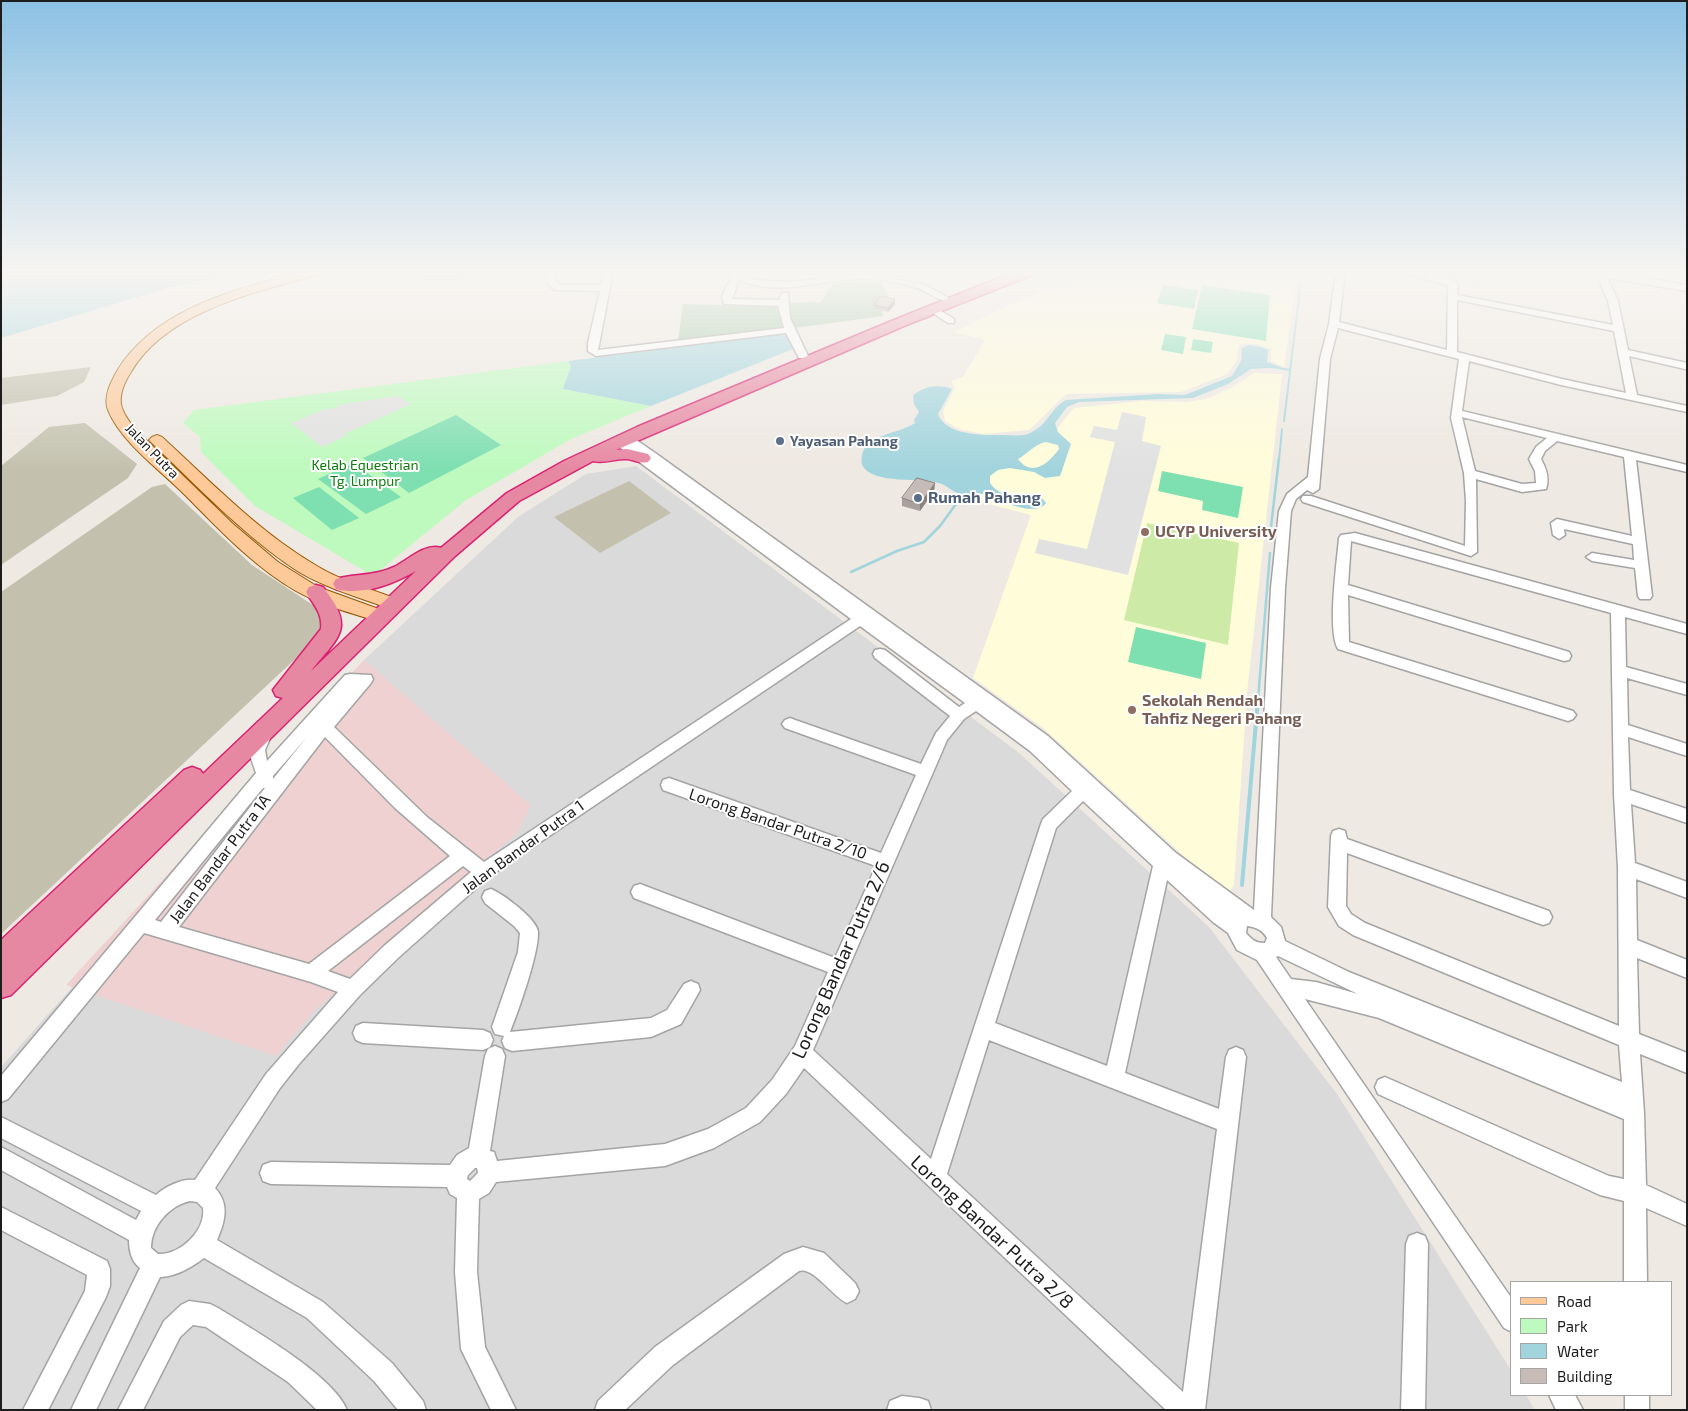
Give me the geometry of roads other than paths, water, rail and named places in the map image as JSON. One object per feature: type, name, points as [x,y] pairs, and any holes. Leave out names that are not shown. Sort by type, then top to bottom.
[{"type":"highway","points":[[1,985],[275,718],[434,552],[508,486],[554,458],[635,422],[850,338]]},
{"type":"highway","points":[[1,959],[284,690],[512,497],[570,465],[623,440],[860,338]]},
{"type":"highway","points":[[623,440],[628,431],[706,398],[712,391]]},
{"type":"highway","points":[[570,465],[609,454],[628,454],[648,458],[658,435],[665,427],[695,409]]},
{"type":"highway","points":[[499,495],[514,490],[560,462],[603,441],[623,440]]},
{"type":"highway","points":[[342,584],[364,585],[381,581],[398,574],[434,552]]},
{"type":"highway","points":[[284,690],[331,631],[333,622],[330,614],[316,592]]},
{"type":"main road","name":"Jalan Putra","points":[[153,338],[140,348],[123,369],[115,389],[115,408],[128,429],[219,519],[272,566],[304,588],[381,607]]},
{"type":"main road","name":"Jalan Putra","points":[[163,338],[134,367],[126,386],[126,402],[132,414],[141,425],[234,512],[286,554],[306,568],[342,584],[381,607]]},
{"type":"street","points":[[594,338],[592,347],[596,353],[724,338]]},
{"type":"street","points":[[794,338],[802,356]]},
{"type":"street","points":[[1285,511],[1307,499],[1313,489],[1325,358],[1330,338]]},
{"type":"street","points":[[1389,338],[1561,382],[1687,409]]},
{"type":"street","points":[[1307,499],[1471,552],[1472,501],[1470,473],[1456,418],[1458,413],[1457,338]]},
{"type":"street","points":[[1621,338],[1632,397]]},
{"type":"street","points":[[1623,352],[1685,366]]},
{"type":"street","points":[[1458,413],[1687,469]]},
{"type":"street","points":[[1470,473],[1522,488],[1542,486],[1541,472],[1535,459],[1540,449],[1555,437]]},
{"type":"street","points":[[623,440],[623,445],[648,458],[980,700],[1087,787],[1170,858],[1233,906],[1268,924],[1275,934],[1269,949],[1287,987],[1510,1317]]},
{"type":"street","points":[[1629,455],[1635,494],[1637,541],[1645,596]]},
{"type":"street","points":[[1257,919],[1278,588],[1285,511],[1291,497],[1313,479]]},
{"type":"street","points":[[1559,535],[1557,523],[1637,541]]},
{"type":"street","points":[[1568,715],[1343,645],[1341,588],[1345,538],[1349,537],[1687,629]]},
{"type":"street","points":[[1592,557],[1640,565]]},
{"type":"street","points":[[1341,588],[1564,656]]},
{"type":"street","points":[[1618,610],[1622,794],[1626,868],[1626,945],[1636,1192],[1636,1281]]},
{"type":"street","name":"Jalan Bandar Putra 1","points":[[200,1191],[273,1081],[353,989],[412,933],[484,871],[865,616]]},
{"type":"street","points":[[880,654],[959,715]]},
{"type":"street","points":[[1619,670],[1687,690]]},
{"type":"street","name":"Jalan Bandar Putra 1A","points":[[266,774],[350,679],[366,679],[324,726],[264,800],[165,931],[311,973],[353,989]]},
{"type":"street","name":"Lorong Bandar Putra 2/6","points":[[484,1165],[665,1156],[706,1140],[753,1115],[779,1088],[802,1053],[941,737],[959,715],[980,700]]},
{"type":"street","points":[[264,800],[266,774],[257,761],[256,751],[259,742],[275,718]]},
{"type":"street","points":[[790,724],[926,772]]},
{"type":"street","points":[[324,726],[383,785],[462,857],[484,871]]},
{"type":"street","points":[[1621,729],[1687,750]]},
{"type":"street","points":[[1,1092],[266,774]]},
{"type":"street","name":"Lorong Bandar Putra 2/10","points":[[669,785],[886,862]]},
{"type":"street","points":[[1087,787],[1162,864],[1236,928],[1237,934],[1244,945],[1250,949],[1269,949],[1342,978],[1633,1105]]},
{"type":"street","points":[[935,1179],[1049,824],[1087,787]]},
{"type":"street","points":[[1622,794],[1687,816]]},
{"type":"street","points":[[1543,917],[1339,840],[1337,907],[1345,920],[1359,930],[1687,1063]]},
{"type":"street","points":[[311,973],[462,857]]},
{"type":"street","points":[[1114,1079],[1162,864]]},
{"type":"street","points":[[1626,868],[1687,890]]},
{"type":"street","points":[[640,892],[839,968]]},
{"type":"street","points":[[363,1033],[489,1048],[504,1052],[527,952],[529,931],[520,920],[491,898]]},
{"type":"street","points":[[1236,928],[1241,920],[1257,919]]},
{"type":"street","points":[[141,924],[165,931]]},
{"type":"street","points":[[1626,945],[1687,969]]},
{"type":"street","points":[[1287,987],[1316,991],[1380,1009],[1633,1105]]},
{"type":"street","points":[[507,1034],[651,1026],[674,1017],[691,990]]},
{"type":"street","points":[[983,1028],[1228,1124]]},
{"type":"street","points":[[271,1173],[462,1184],[479,1188],[484,1184],[489,1048]]},
{"type":"street","name":"Lorong Bandar Putra 2/8","points":[[802,1053],[1184,1410]]},
{"type":"street","points":[[1193,1410],[1236,1057]]},
{"type":"street","points":[[1385,1087],[1608,1188],[1636,1192],[1687,1215]]},
{"type":"street","points":[[1,1126],[157,1207]]},
{"type":"street","points":[[1,1158],[141,1235]]},
{"type":"street","points":[[462,1184],[466,1272],[473,1349],[504,1410]]},
{"type":"street","points":[[190,1190],[200,1191],[213,1201],[215,1210],[209,1233],[202,1244],[178,1262],[166,1265],[154,1264],[147,1261],[142,1254],[140,1245],[141,1235],[150,1216],[157,1207],[179,1193],[190,1190]]},
{"type":"street","points":[[1,1218],[99,1269],[98,1286],[94,1297],[35,1410]]},
{"type":"street","points":[[202,1244],[315,1310],[383,1372],[414,1410]]},
{"type":"street","points":[[1413,1410],[1417,1244]]},
{"type":"street","points":[[607,1410],[664,1356],[792,1262],[804,1258],[816,1261],[847,1291]]},
{"type":"street","points":[[83,1410],[154,1264]]},
{"type":"street","points":[[130,1410],[172,1329],[189,1313],[210,1316],[297,1373],[335,1410]]},
{"type":"street","points":[[1562,1396],[1571,1410]]},
{"type":"street","points":[[1637,1396],[1637,1410]]},
{"type":"street","points":[[900,1410],[902,1408],[919,1410]]},
{"type":"water","points":[[753,338],[791,338],[793,349],[651,406],[563,389],[571,366],[568,361]]},
{"type":"water","points":[[1249,345],[1268,350],[1267,362],[1281,367],[1280,369],[1251,369],[1228,384],[1193,398],[1079,402],[1067,407],[1055,423],[1058,432],[1071,444],[1060,476],[1045,478],[1034,472],[1010,468],[998,470],[990,476],[990,483],[995,489],[1007,495],[1041,497],[1046,503],[1041,507],[1033,509],[1015,506],[979,494],[963,495],[942,484],[933,482],[876,476],[868,472],[862,465],[862,455],[872,441],[915,423],[914,420],[919,412],[914,404],[913,396],[926,388],[937,386],[952,389],[938,414],[949,427],[967,433],[1022,435],[1029,434],[1037,429],[1066,400],[1158,394],[1185,395],[1232,376],[1241,361],[1242,348]],"holes":[[[1042,443],[1058,445],[1059,449],[1055,454],[1040,466],[1029,467],[1023,465],[1018,459]]]},
{"type":"waterway","points":[[1284,421],[1294,338]]},
{"type":"waterway","points":[[1279,368],[1290,370]]},
{"type":"waterway","points":[[1279,460],[1282,429]]},
{"type":"waterway","points":[[1271,527],[1279,458]]},
{"type":"waterway","points":[[851,572],[897,551],[924,542],[940,526],[964,493]]},
{"type":"waterway","points":[[1258,700],[1270,553]]},
{"type":"waterway","points":[[1242,885],[1258,699]]},
{"type":"place","name":"Yayasan Pahang","points":[[780,441]]},
{"type":"place","name":"Rumah Pahang","points":[[918,498]]},
{"type":"place","name":"UCYP University","points":[[1145,532]]},
{"type":"place","name":"Sekolah Rendah Tahfiz Negeri Pahang","points":[[1132,710]]},
{"type":"park label","name":"Kelab Equestrian Tg. Lumpur","points":[[365,474]]}]
